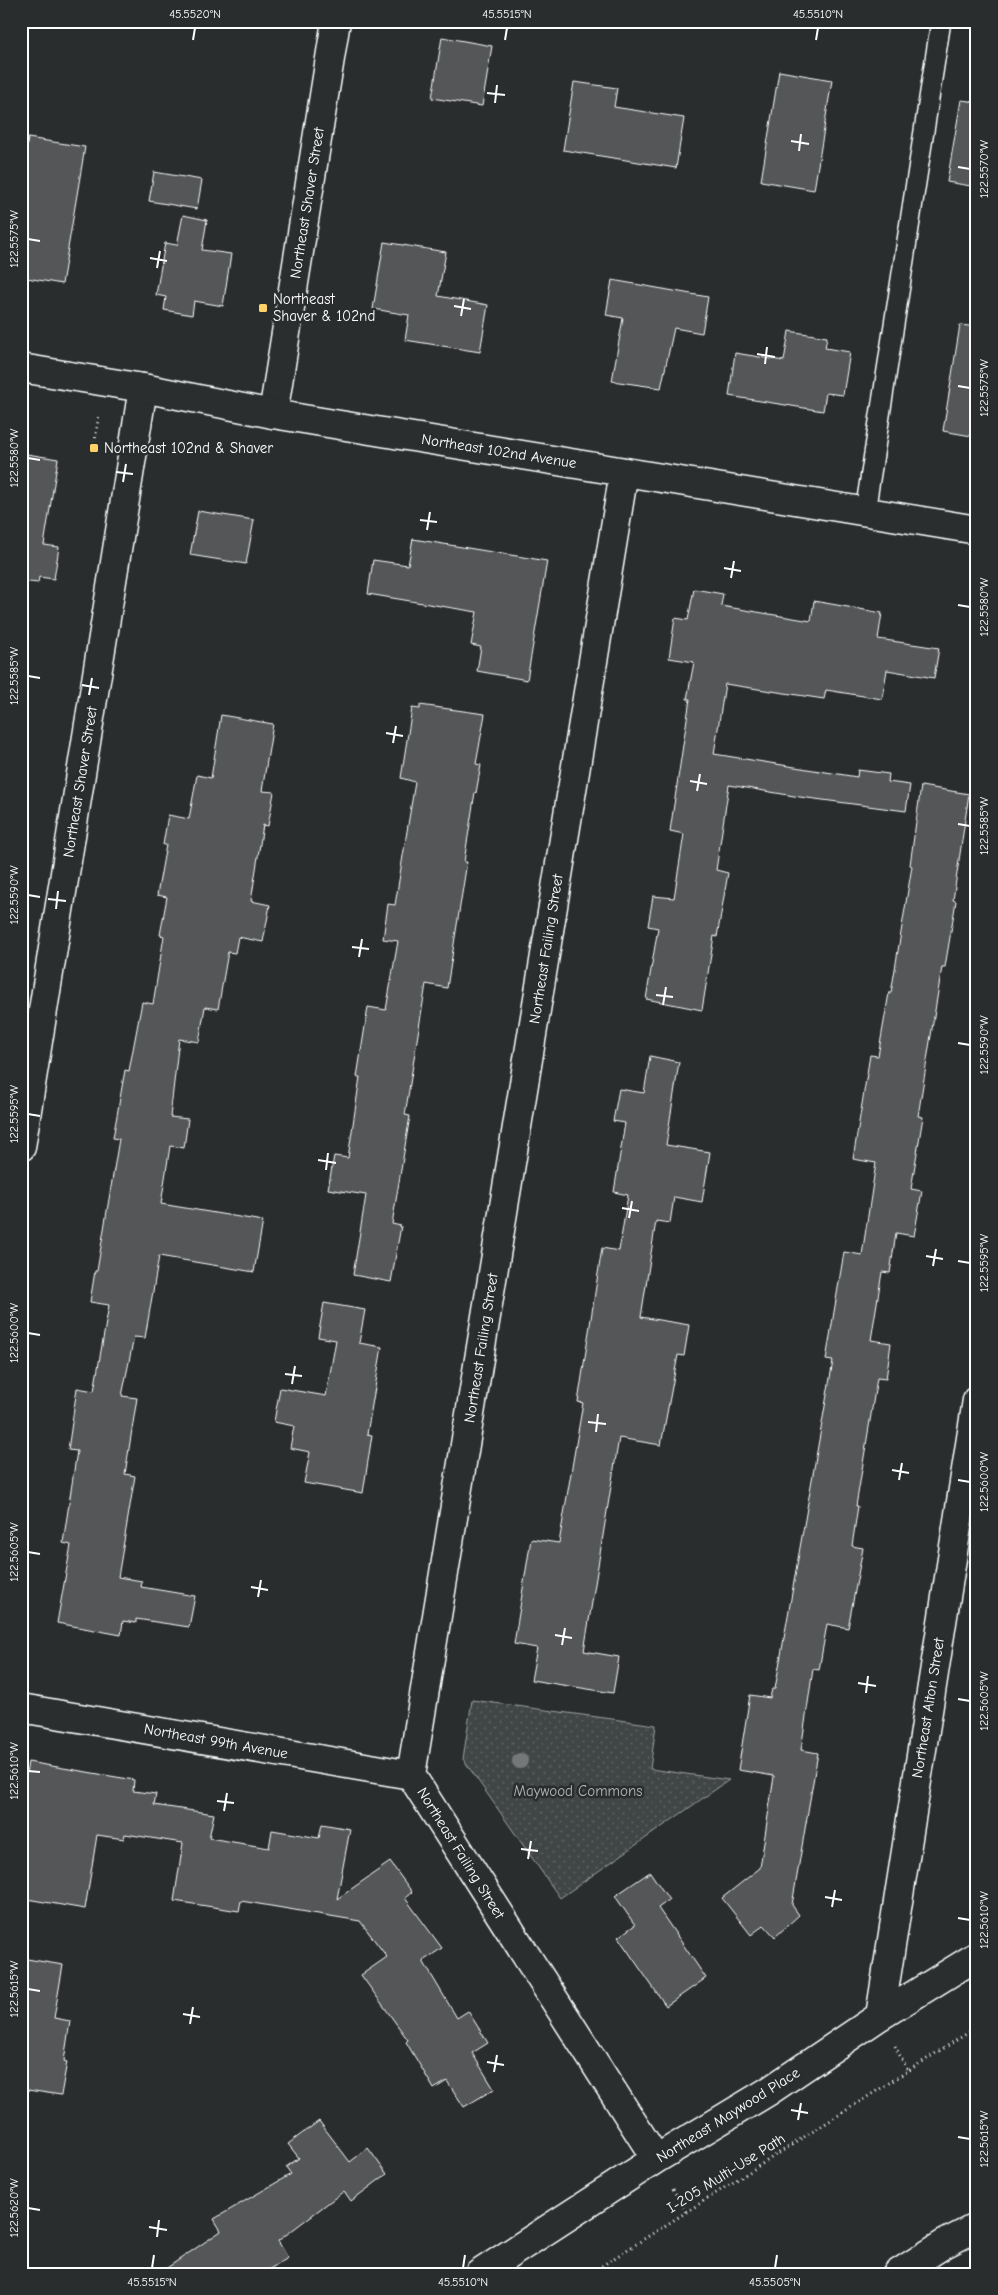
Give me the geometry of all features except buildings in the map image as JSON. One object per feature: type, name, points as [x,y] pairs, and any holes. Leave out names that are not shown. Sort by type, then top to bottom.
[{"type":"main road","name":"Northeast Shaver Street","points":[[273,414],[336,21]]},
{"type":"main road","name":"Northeast 102nd Avenue","points":[[21,368],[143,388],[273,414],[977,530]]},
{"type":"main road","name":"Northeast Shaver Street","points":[[21,1147],[143,388]]},
{"type":"main road","name":"Northeast Failing Street","points":[[624,472],[411,1775],[656,2159]]},
{"type":"main road","name":"Northeast Alton Street","points":[[880,2016],[977,1400]]},
{"type":"main road","name":"Northeast 99th Avenue","points":[[21,1708],[411,1775]]},
{"type":"main road","name":"Northeast Maywood Place","points":[[479,2274],[656,2159],[769,2091],[880,2016],[977,1956]]},
{"type":"main road","points":[[944,2244],[977,2206]]},
{"type":"main road","points":[[897,2274],[944,2244],[977,2227]]},
{"type":"lane","points":[[865,512],[941,21]]},
{"type":"path","name":"I-205 Multi-Use Path","points":[[589,2274],[977,2027]]},
{"type":"green space","name":"Maywood Commons","points":[[472,1700],[656,1725],[650,1769],[729,1780],[560,1898],[463,1759]]},
{"type":"place","name":"Northeast Shaver & 102nd","points":[[263,308]]},
{"type":"place","name":"Northeast 102nd & Shaver","points":[[94,448]]}]
